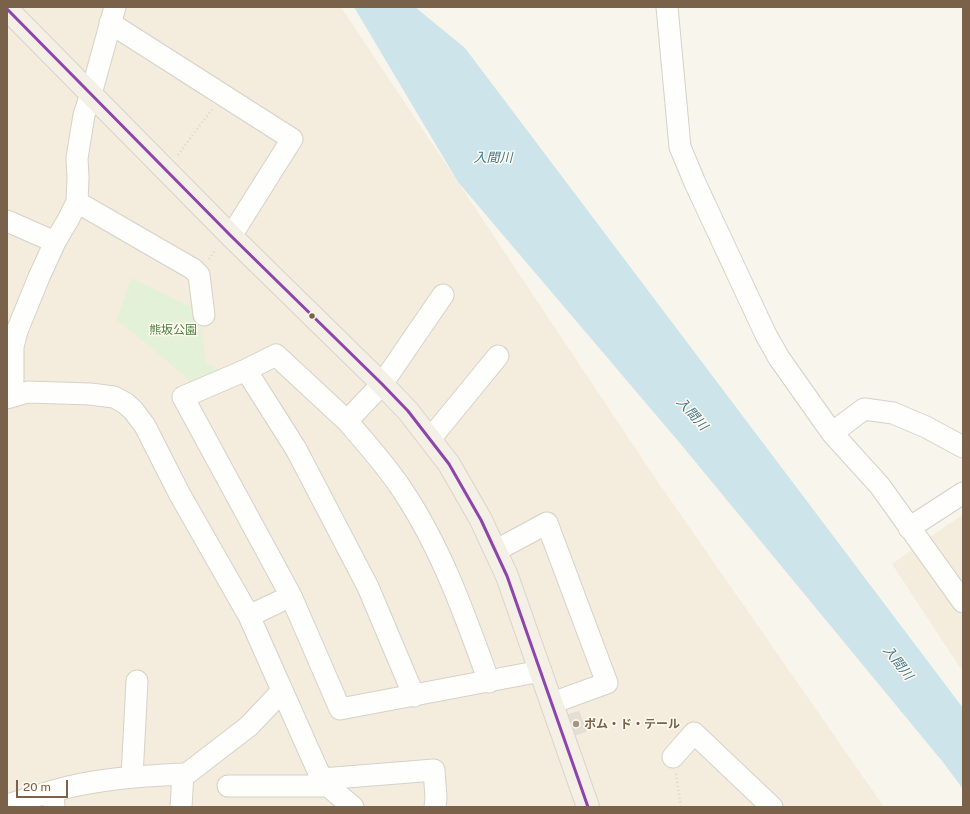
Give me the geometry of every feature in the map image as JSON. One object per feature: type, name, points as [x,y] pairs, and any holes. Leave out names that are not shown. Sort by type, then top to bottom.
[{"type":"main road","points":[[7,9],[229,234],[382,384],[408,412],[449,464],[481,520],[507,576],[588,807]]},
{"type":"street","points":[[667,7],[680,147],[695,183],[766,335],[779,358],[832,433],[880,486],[963,602]]},
{"type":"street","points":[[7,394],[13,380],[13,347],[17,331],[36,283],[55,242],[77,202],[77,158],[84,115],[112,15],[223,94],[292,139],[229,234]]},
{"type":"street","points":[[77,202],[193,268],[199,275],[204,315]]},
{"type":"street","points":[[7,221],[55,242]]},
{"type":"street","points":[[347,421],[382,384],[443,295]]},
{"type":"street","points":[[490,682],[461,604],[439,555],[419,518],[401,487],[347,421],[276,356],[183,397],[291,596],[340,709],[490,682],[540,671]]},
{"type":"street","points":[[430,439],[498,356]]},
{"type":"street","points":[[246,370],[296,449],[368,586],[414,696]]},
{"type":"street","points":[[7,398],[28,392],[90,394],[114,397],[125,403],[133,410],[145,426],[179,493],[249,616],[325,783],[353,807]]},
{"type":"street","points":[[832,433],[864,409],[893,413],[926,427],[963,447]]},
{"type":"street","points":[[909,528],[963,493]]},
{"type":"street","points":[[495,551],[547,523],[607,683],[552,702]]},
{"type":"street","points":[[249,616],[291,596]]},
{"type":"street","points":[[132,776],[137,681]]},
{"type":"street","points":[[7,806],[54,799],[66,788],[132,776],[188,773],[249,726],[282,690]]},
{"type":"street","points":[[673,757],[694,733],[772,807]]},
{"type":"street","points":[[228,786],[325,783],[434,770],[436,798],[435,807]]},
{"type":"street","points":[[181,807],[183,774]]},
{"type":"path","points":[[166,170],[223,94]]},
{"type":"path","points":[[199,275],[229,234]]},
{"type":"path","points":[[673,757],[681,807]]},
{"type":"shaded area","points":[[7,7],[341,7],[660,485],[884,807],[7,807]]},
{"type":"shaded area","points":[[963,514],[963,672],[892,564]]},
{"type":"green space","name":"熊坂公園","points":[[131,278],[199,311],[206,364],[225,371],[196,386],[117,320]]},
{"type":"water","name":"入間川","points":[[354,7],[415,7],[465,48],[963,708],[963,789],[942,761],[679,442],[458,182]]},
{"type":"building","name":"ポム・ド・テール","points":[[579,712],[586,731],[572,736],[565,716]]},
{"type":"transit line","points":[[7,9],[231,236],[382,384],[408,411],[449,464],[481,520],[507,576],[588,807]]},
{"type":"place","name":"ポム・ド・テール","points":[[576,724]]}]
